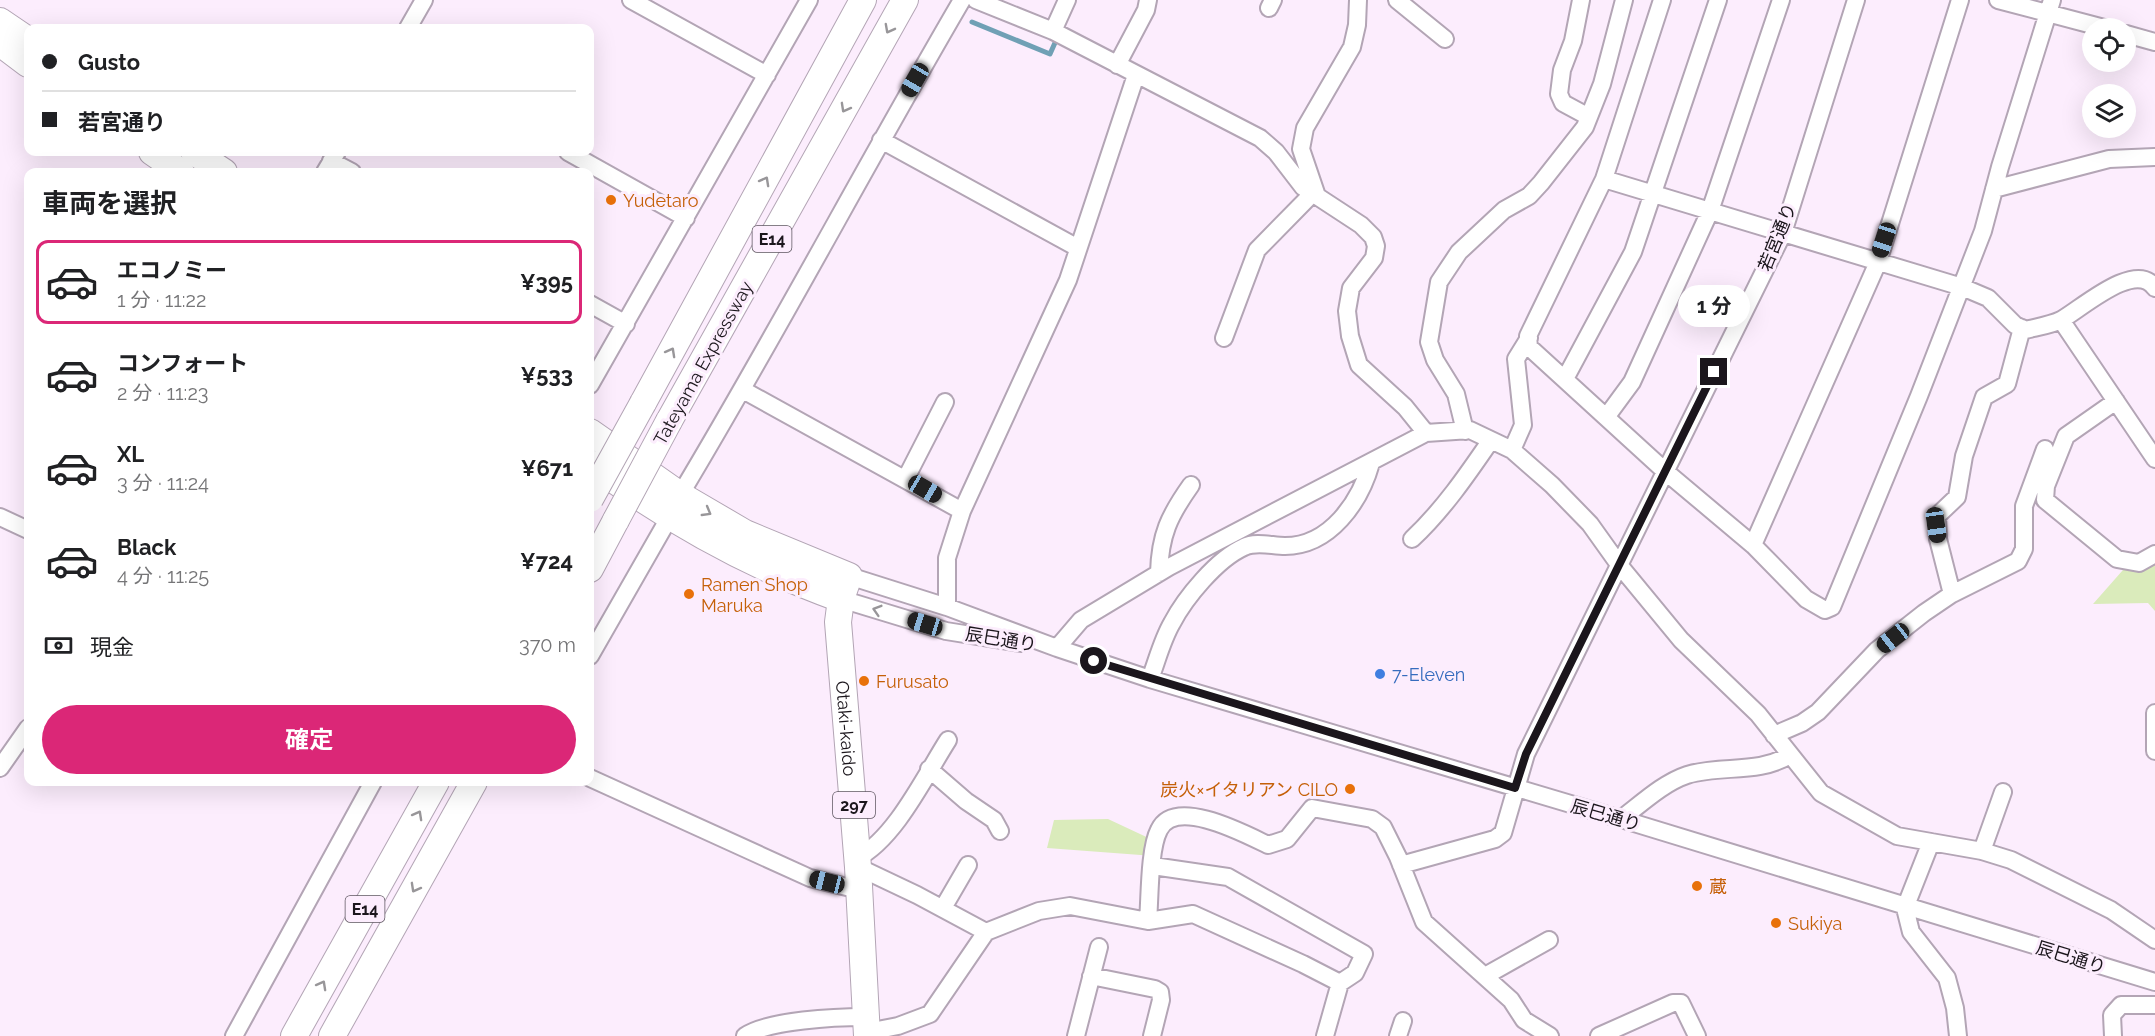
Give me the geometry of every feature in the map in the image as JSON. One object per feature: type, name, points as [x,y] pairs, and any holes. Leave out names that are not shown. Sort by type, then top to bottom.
[{"type":"highway","name":"Tateyama Expressway","points":[[594,492],[863,0]]},
{"type":"highway","name":"Tateyama Expressway","points":[[594,561],[669,421],[905,0]]},
{"type":"highway","points":[[0,21],[24,37]]},
{"type":"highway","points":[[0,44],[24,61]]},
{"type":"highway","points":[[158,156],[175,168]]},
{"type":"highway","points":[[200,156],[218,168]]},
{"type":"highway","points":[[594,435],[680,495],[845,587]]},
{"type":"highway","points":[[594,466],[669,518],[772,573],[845,587]]},
{"type":"highway","name":"Otaki-kaido","points":[[845,587],[838,622],[858,872],[867,1028]]},
{"type":"highway","name":"E14","points":[[294,1036],[434,786]]},
{"type":"highway","name":"E14","points":[[332,1036],[472,786]]},
{"type":"street","points":[[410,24],[424,0]]},
{"type":"street","points":[[631,0],[767,75]]},
{"type":"street","points":[[594,378],[809,0]]},
{"type":"street","points":[[680,495],[743,390],[881,140],[962,0]]},
{"type":"street","points":[[976,0],[1053,31],[1260,138],[1276,152],[1303,187],[1360,225],[1373,237],[1376,246],[1374,258],[1351,288],[1347,311],[1350,336],[1359,365],[1405,407],[1426,433]]},
{"type":"street","points":[[1053,31],[1067,0]]},
{"type":"street","points":[[1117,65],[1146,10],[1148,0]]},
{"type":"street","points":[[1315,194],[1301,149],[1305,128],[1352,47],[1357,25],[1358,0]]},
{"type":"street","points":[[1397,0],[1444,39]]},
{"type":"street","points":[[1581,0],[1573,41],[1562,70],[1559,94],[1563,103],[1589,117]]},
{"type":"street","points":[[1465,431],[1456,394],[1435,360],[1429,342],[1439,282],[1459,252],[1504,210],[1529,196],[1585,127],[1602,84],[1624,0]]},
{"type":"street","points":[[1512,450],[1523,425],[1516,359],[1604,179],[1662,0]]},
{"type":"street","points":[[1566,377],[1633,252],[1655,194],[1718,0]]},
{"type":"street","points":[[1607,416],[1632,382],[1710,211],[1781,0]]},
{"type":"street","name":"若宮通り","points":[[1401,865],[1495,839],[1503,833],[1526,754],[1783,233],[1856,0]]},
{"type":"street","points":[[1753,545],[1878,262],[1960,0]]},
{"type":"street","points":[[1998,0],[2050,7],[2082,19]]},
{"type":"street","points":[[1528,338],[1529,347],[1566,377],[1666,472],[1753,545],[1806,599],[1818,608],[1825,610],[1832,607],[1983,231],[2050,7]]},
{"type":"street","points":[[2136,37],[2155,42]]},
{"type":"street","points":[[947,607],[947,558],[962,511],[1068,280],[1136,75]]},
{"type":"street","points":[[881,140],[1078,248]]},
{"type":"street","points":[[575,156],[686,218]]},
{"type":"street","points":[[1994,189],[2109,159],[2155,157]]},
{"type":"street","points":[[1604,179],[1962,287],[1988,298],[2015,325],[2025,330],[2061,320],[2126,280],[2142,280],[2152,283],[2155,288]]},
{"type":"street","points":[[1224,338],[1257,250],[1315,194]]},
{"type":"street","points":[[594,306],[626,324]]},
{"type":"street","points":[[2061,320],[2155,459]]},
{"type":"street","points":[[1952,594],[1938,539],[1937,516],[1957,497],[1964,456],[1984,397],[2007,384],[2022,328]]},
{"type":"street","points":[[743,390],[906,478],[962,511]]},
{"type":"street","points":[[906,478],[945,402]]},
{"type":"street","points":[[2116,402],[2066,436],[2046,486],[2045,500],[2117,559],[2139,563],[2155,554]]},
{"type":"street","points":[[1057,648],[1081,620],[1159,573],[1426,433],[1470,430],[1512,450],[1552,485],[1590,524],[1620,566],[1681,640],[1758,714],[1821,793],[1897,836],[1982,851],[2011,860],[2111,910],[2155,940]]},
{"type":"street","points":[[1412,539],[1430,522],[1463,481],[1491,440]]},
{"type":"street","points":[[1774,735],[1802,723],[1818,712],[1877,650],[1952,594],[2018,561],[2024,549],[2024,506],[2044,449]]},
{"type":"street","points":[[1150,679],[1171,623],[1208,574],[1245,546],[1304,544],[1320,537],[1344,516],[1364,488],[1371,463]]},
{"type":"street","points":[[1159,573],[1160,547],[1170,515],[1191,485]]},
{"type":"street","points":[[0,517],[24,528]]},
{"type":"street","points":[[594,649],[669,518]]},
{"type":"street","name":"辰巳通り","points":[[845,587],[946,631],[1057,648]]},
{"type":"street","name":"辰巳通り","points":[[845,587],[947,607],[1057,648],[1150,679],[1621,819],[1905,908],[2155,982]]},
{"type":"street","points":[[2155,713],[2155,751]]},
{"type":"street","points":[[0,768],[24,734]]},
{"type":"street","points":[[858,872],[872,850],[894,824],[948,740]]},
{"type":"street","points":[[1621,819],[1675,780],[1689,774],[1773,766],[1790,755]]},
{"type":"street","points":[[929,769],[966,801],[994,820],[1000,831]]},
{"type":"street","points":[[594,780],[810,878],[858,872],[943,908],[986,932]]},
{"type":"street","points":[[234,1036],[371,786]]},
{"type":"street","points":[[1982,851],[2003,792]]},
{"type":"street","points":[[1148,921],[1159,828],[1169,820],[1193,817],[1212,820],[1268,845],[1287,839],[1312,808],[1372,819],[1383,827],[1424,922],[1511,1000],[1524,1020],[1550,1036]]},
{"type":"street","points":[[1931,842],[1905,908],[1911,932],[1947,978],[1955,1008],[1958,1036]]},
{"type":"street","points":[[943,908],[968,865]]},
{"type":"street","points":[[1153,866],[1228,877],[1364,954],[1355,973],[1340,983],[1325,1036]]},
{"type":"street","points":[[745,1036],[753,1030],[801,1022],[867,1028],[898,1026],[930,1014],[986,932],[1039,911],[1070,906],[1148,921],[1193,914],[1340,983]]},
{"type":"street","points":[[1485,976],[1549,940]]},
{"type":"street","points":[[1076,1036],[1099,946]]},
{"type":"street","points":[[1091,975],[1160,992],[1161,1000],[1152,1036]]},
{"type":"street","points":[[1599,1036],[1673,1003],[1681,1003],[1697,1036]]},
{"type":"street","points":[[2113,1036],[2112,1015],[2121,1005],[2155,1005]]},
{"type":"green space","points":[[2155,553],[2155,611],[2148,603],[2093,604],[2130,562]]},
{"type":"green space","points":[[1108,819],[1155,841],[1154,856],[1047,848],[1054,820]]},
{"type":"waterway","points":[[972,22],[1050,54],[1058,36]]},
{"type":"place","name":"Yudetaro","points":[[611,200]]},
{"type":"place","name":"Ramen Shop Maruka","points":[[689,594]]},
{"type":"place","name":"7-Eleven","points":[[1380,674]]},
{"type":"place","name":"Furusato","points":[[864,681]]},
{"type":"place","name":"炭火×イタリアン CILO","points":[[1350,789]]},
{"type":"place","name":"蔵","points":[[1697,886]]},
{"type":"place","name":"Sukiya","points":[[1776,923]]},
{"type":"route","points":[[1094,661],[1515,788],[1526,754],[1714,372]]}]
